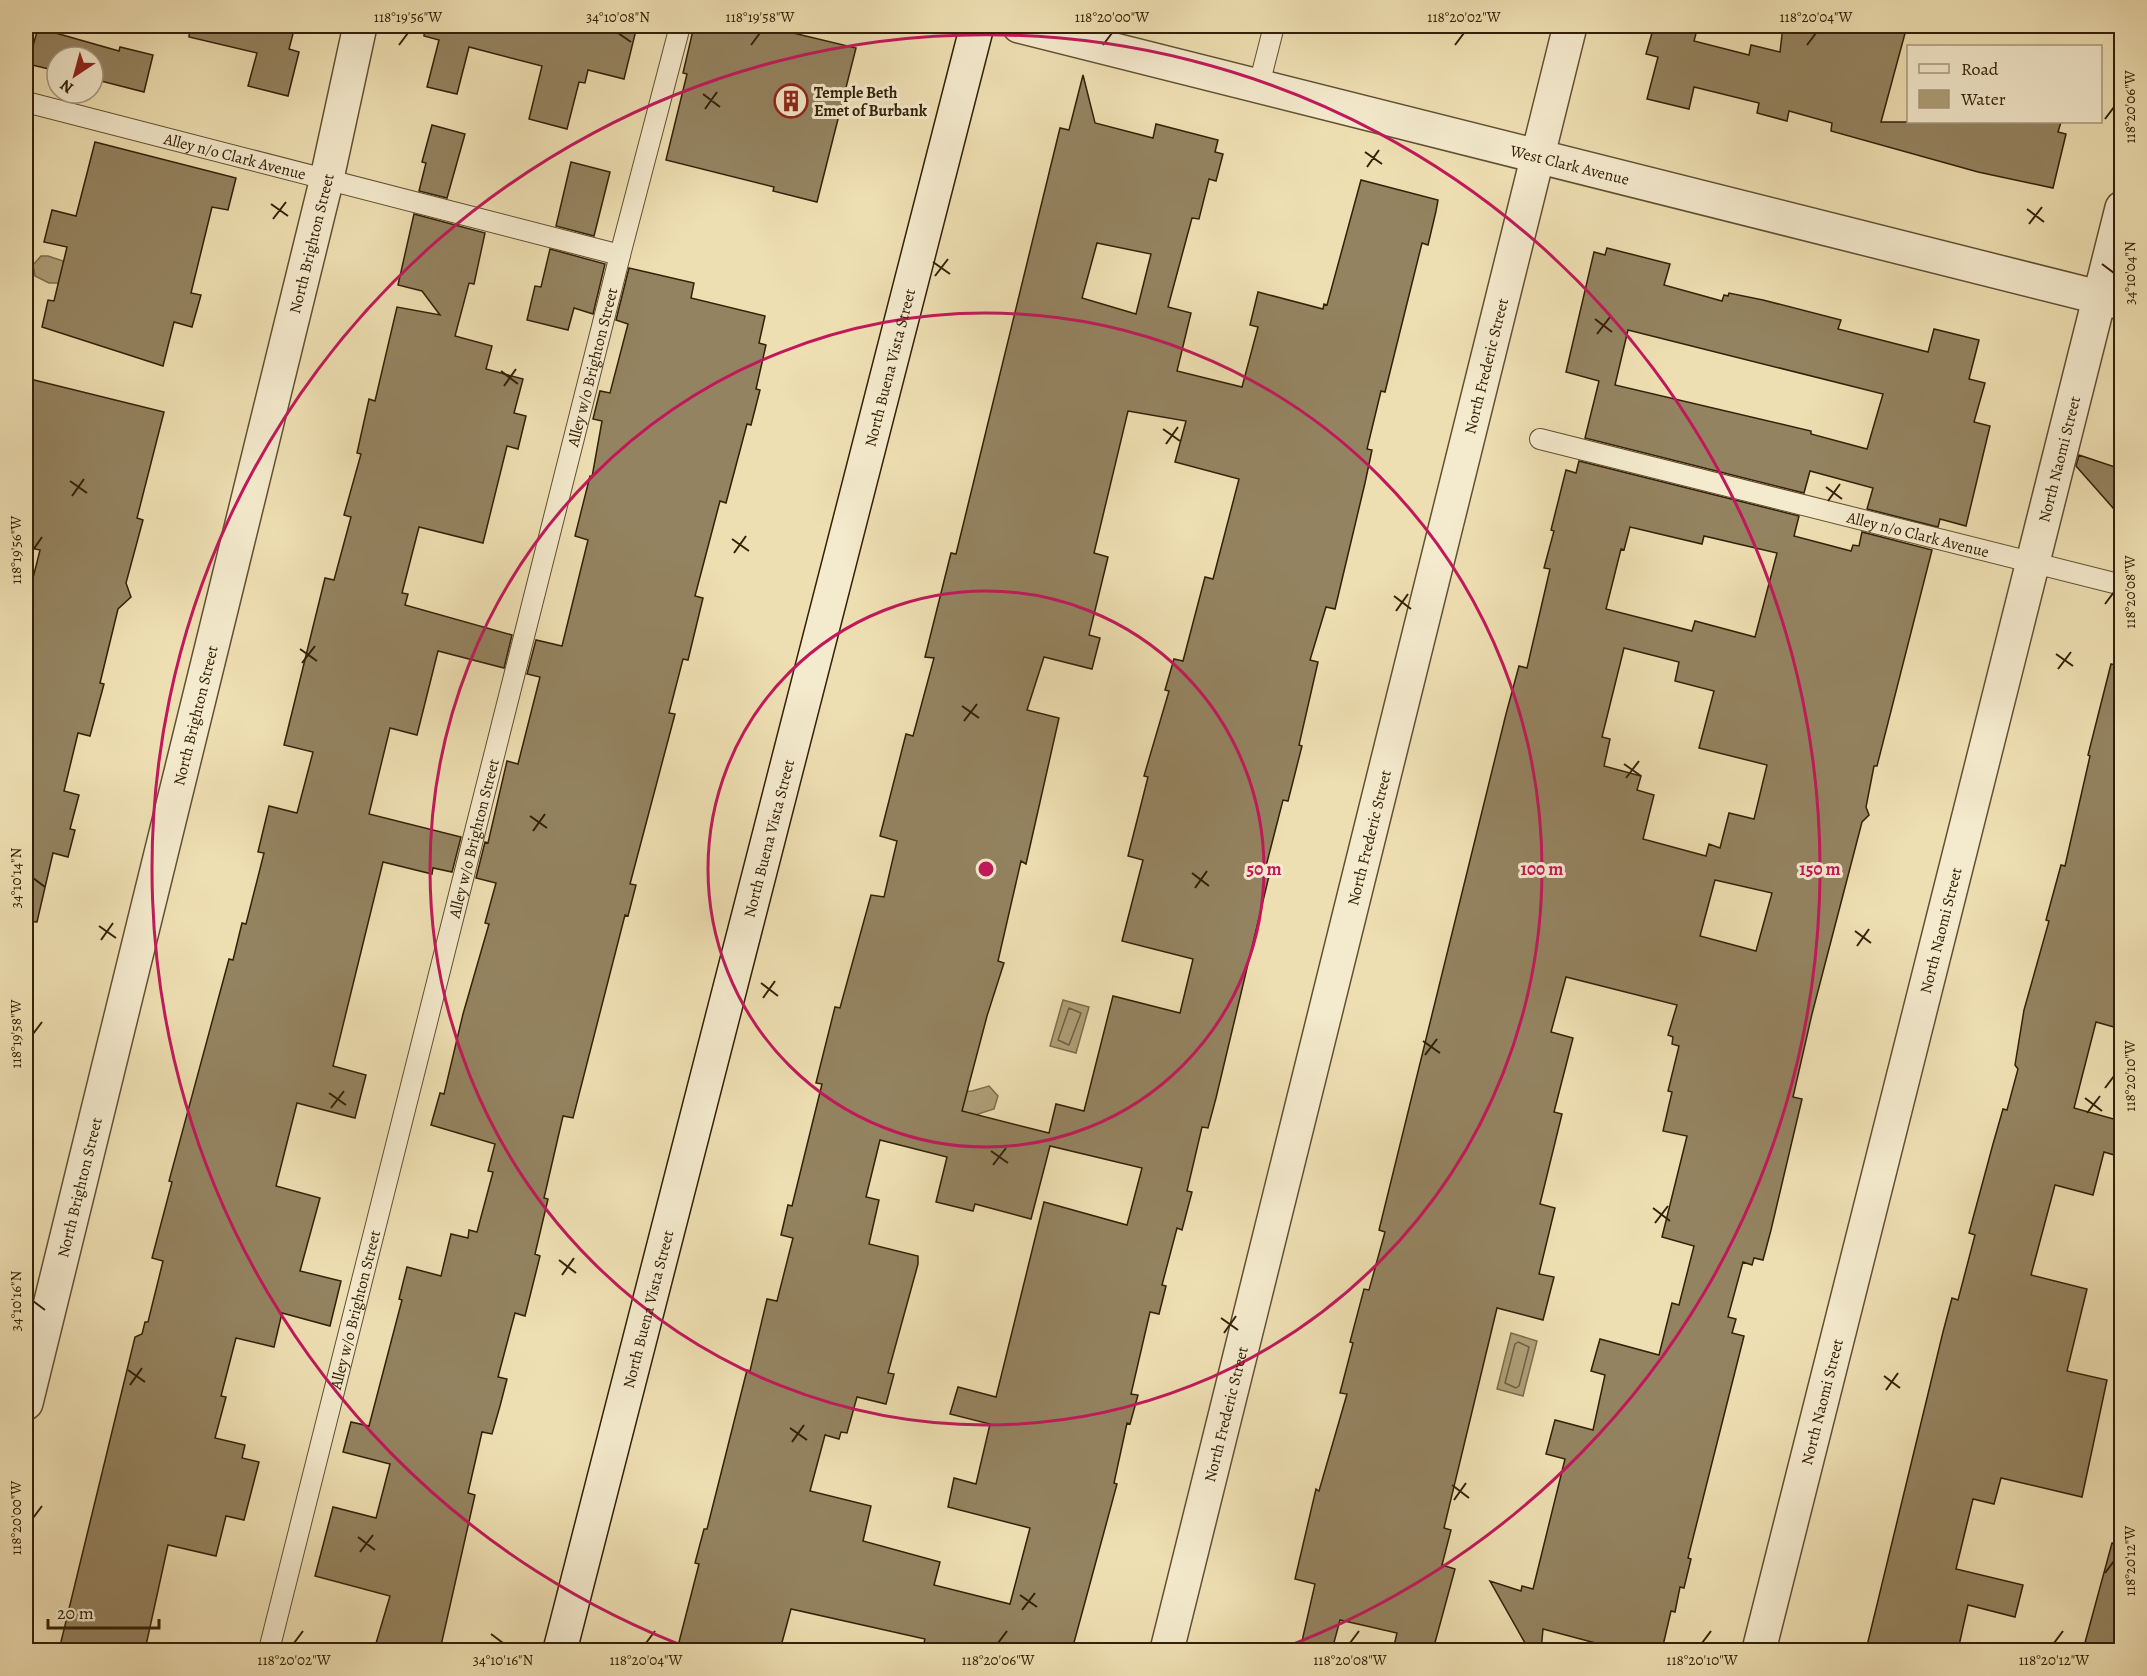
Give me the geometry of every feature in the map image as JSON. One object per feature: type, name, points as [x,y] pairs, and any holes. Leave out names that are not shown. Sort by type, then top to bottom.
[{"type":"street","name":"North Brighton Street","points":[[26,1403],[327,178],[360,26]]},
{"type":"street","name":"North Buena Vista Street","points":[[560,1650],[977,26]]},
{"type":"street","name":"West Clark Avenue","points":[[1019,26],[2110,300]]},
{"type":"street","name":"North Frederic Street","points":[[1167,1650],[1570,26]]},
{"type":"street","name":"North Naomi Street","points":[[1759,1650],[2034,563],[2110,300],[2121,208]]},
{"type":"lane","name":"Alley w/o Brighton Street","points":[[268,1650],[620,255],[680,26]]},
{"type":"lane","points":[[1259,85],[1274,26]]},
{"type":"lane","name":"Alley n/o Clark Avenue","points":[[26,102],[620,255]]},
{"type":"lane","name":"Alley n/o Clark Avenue","points":[[1540,439],[2121,585]]},
{"type":"water","points":[[41,256],[69,263],[62,283],[49,283],[35,276],[33,265]]},
{"type":"water","points":[[1063,1000],[1089,1007],[1076,1053],[1050,1046]]},
{"type":"water","points":[[989,1086],[998,1096],[994,1109],[969,1117],[938,1093],[972,1091]]},
{"type":"water","points":[[1511,1333],[1537,1341],[1523,1396],[1497,1389]]},
{"type":"building","points":[[190,26],[295,26],[289,49],[299,52],[288,96],[248,86],[257,53],[189,37]]},
{"type":"building","points":[[425,26],[637,26],[624,79],[588,70],[585,83],[579,82],[567,129],[529,119],[542,66],[469,47],[457,94],[427,87],[439,40],[424,36]]},
{"type":"building","name":"Temple Beth Emet of Burbank","points":[[694,26],[764,26],[856,48],[817,202],[773,191],[774,187],[666,160],[687,74],[683,73]]},
{"type":"building","points":[[1654,26],[1698,26],[1694,41],[1749,55],[1751,45],[1780,52],[1783,26],[1907,26],[1881,122],[2061,123],[2058,132],[2066,134],[2053,188],[1978,172],[1831,131],[1832,123],[1789,111],[1787,121],[1757,113],[1759,103],[1694,87],[1689,109],[1647,99],[1658,57],[1646,54]]},
{"type":"building","points":[[38,28],[98,45],[45,45],[45,68],[28,64]]},
{"type":"building","points":[[105,47],[119,51],[120,47],[153,55],[144,92],[105,82]]},
{"type":"building","points":[[1083,75],[1095,123],[1153,138],[1156,124],[1218,140],[1215,152],[1223,154],[1216,181],[1209,179],[1199,219],[1192,218],[1168,307],[1191,313],[1177,371],[1242,387],[1258,327],[1250,325],[1258,292],[1323,309],[1324,304],[1327,305],[1361,180],[1438,200],[1428,245],[1422,243],[1385,392],[1381,391],[1367,449],[1372,450],[1335,609],[1326,607],[1310,660],[1318,662],[1299,745],[1302,746],[1288,801],[1283,800],[1264,874],[1269,876],[1208,1128],[1202,1127],[1187,1191],[1192,1192],[1182,1230],[1177,1228],[1162,1285],[1166,1286],[1159,1314],[1150,1312],[1131,1394],[1138,1395],[1130,1424],[1127,1423],[1114,1483],[1117,1484],[1072,1650],[922,1650],[925,1639],[791,1609],[780,1650],[694,1650],[678,1646],[699,1564],[695,1563],[704,1529],[707,1529],[767,1299],[777,1301],[793,1238],[781,1235],[788,1205],[792,1206],[822,1084],[816,1083],[835,1007],[840,1008],[871,895],[884,897],[897,841],[880,836],[906,734],[913,736],[934,658],[925,657],[951,553],[956,554],[1060,128],[1069,130]],"holes":[[[1097,243],[1151,254],[1136,314],[1082,298]],[[1128,411],[1186,421],[1175,462],[1239,479],[1213,579],[1205,577],[1183,661],[1174,659],[1165,690],[1169,691],[1144,776],[1148,777],[1128,856],[1143,860],[1122,941],[1193,959],[1180,1013],[1113,996],[1084,1111],[1056,1104],[1049,1133],[962,1111],[987,1016],[1004,963],[998,961],[1021,861],[1026,864],[1059,718],[1027,710],[1044,657],[1092,669],[1100,638],[1089,635],[1108,557],[1094,553]],[[880,1140],[947,1157],[936,1202],[973,1211],[975,1204],[1031,1219],[1050,1146],[1142,1168],[1127,1225],[1044,1202],[996,1397],[958,1387],[950,1414],[990,1424],[976,1484],[954,1478],[948,1507],[1030,1528],[1010,1604],[934,1585],[940,1562],[863,1541],[871,1506],[810,1491],[825,1435],[839,1439],[841,1432],[847,1433],[857,1397],[886,1404],[894,1374],[888,1373],[918,1264],[918,1256],[869,1244],[879,1200],[866,1197]]]},
{"type":"building","points":[[432,125],[465,134],[447,198],[419,191],[426,163],[422,162]]},
{"type":"building","points":[[95,142],[236,178],[228,210],[212,207],[191,293],[201,295],[192,327],[174,322],[163,366],[42,327],[48,300],[54,301],[67,247],[44,242],[52,210],[76,216]]},
{"type":"building","points":[[571,162],[610,172],[594,236],[556,226]]},
{"type":"building","points":[[414,214],[485,233],[474,284],[469,283],[455,336],[492,346],[486,369],[523,379],[514,413],[526,416],[518,449],[507,446],[483,543],[419,527],[402,593],[408,594],[405,605],[512,635],[504,668],[438,651],[417,735],[390,728],[369,814],[461,837],[452,872],[433,868],[432,874],[383,862],[333,1066],[366,1075],[355,1118],[297,1103],[276,1186],[320,1198],[300,1271],[341,1281],[330,1326],[282,1313],[274,1347],[236,1338],[221,1396],[226,1397],[215,1438],[245,1445],[242,1458],[259,1462],[244,1520],[226,1516],[216,1556],[168,1545],[145,1650],[59,1650],[135,1337],[142,1334],[145,1322],[148,1322],[163,1261],[152,1258],[172,1182],[169,1181],[229,959],[233,960],[242,923],[246,924],[264,853],[258,852],[269,806],[297,813],[313,752],[284,745],[325,578],[334,580],[351,517],[344,515],[361,454],[357,453],[369,399],[375,401],[397,307],[440,315],[422,291],[398,285]]},
{"type":"building","points":[[1607,248],[1670,264],[1664,285],[1722,301],[1724,295],[1728,296],[1729,293],[1763,300],[1841,320],[1838,329],[1928,352],[1934,329],[1979,340],[1969,379],[1985,383],[1974,422],[1990,426],[1966,526],[1940,519],[1938,527],[1867,509],[1873,488],[1810,471],[1804,493],[1585,438],[1599,381],[1566,372],[1594,252],[1605,255]],"holes":[[[1628,330],[1883,394],[1867,449],[1811,434],[1811,431],[1615,385]]]},
{"type":"building","points":[[550,249],[605,264],[593,314],[574,308],[568,330],[527,320],[535,286],[541,287]]},
{"type":"building","points":[[629,268],[694,283],[691,298],[765,316],[759,343],[766,345],[756,389],[760,390],[751,425],[747,424],[726,503],[720,501],[695,596],[703,598],[688,660],[683,659],[669,713],[675,714],[630,884],[636,885],[628,916],[625,915],[573,1118],[563,1116],[544,1198],[548,1199],[535,1254],[540,1256],[525,1316],[515,1313],[498,1377],[507,1379],[500,1406],[492,1434],[482,1432],[468,1493],[475,1495],[440,1650],[374,1650],[390,1596],[315,1576],[333,1507],[376,1518],[390,1464],[343,1452],[351,1422],[369,1426],[402,1300],[399,1299],[407,1267],[441,1276],[451,1234],[468,1238],[469,1230],[477,1232],[493,1172],[488,1171],[495,1144],[431,1125],[440,1093],[444,1094],[463,1014],[489,924],[485,923],[496,883],[476,878],[485,842],[488,843],[507,761],[518,764],[540,677],[527,674],[536,640],[562,646],[588,540],[575,536],[590,476],[592,477],[602,421],[593,419],[600,391],[610,393],[628,324],[616,320]]},
{"type":"building","points":[[26,378],[164,412],[137,518],[143,520],[126,583],[131,597],[118,609],[100,683],[104,684],[90,736],[78,733],[64,791],[79,795],[70,829],[75,830],[68,857],[53,853],[37,922],[26,921],[26,606],[40,550],[26,547]]},
{"type":"building","points":[[2079,455],[2121,469],[2121,517],[2076,466]]},
{"type":"building","points":[[1579,461],[1799,516],[1794,536],[1851,551],[1853,545],[1859,546],[1862,532],[1932,550],[1877,766],[1874,766],[1866,807],[1869,815],[1862,822],[1812,1014],[1793,1097],[1802,1099],[1771,1230],[1763,1260],[1754,1258],[1752,1265],[1743,1262],[1728,1317],[1736,1319],[1732,1333],[1744,1336],[1688,1558],[1691,1559],[1684,1588],[1680,1587],[1675,1612],[1671,1611],[1662,1650],[1602,1650],[1603,1645],[1543,1629],[1541,1650],[1529,1650],[1490,1581],[1521,1591],[1522,1586],[1533,1589],[1565,1459],[1546,1454],[1555,1420],[1593,1430],[1605,1375],[1591,1371],[1600,1339],[1659,1355],[1672,1303],[1679,1305],[1694,1246],[1662,1237],[1687,1136],[1663,1131],[1672,1092],[1668,1091],[1679,1046],[1672,1044],[1673,1037],[1668,1035],[1677,1005],[1566,977],[1551,1032],[1573,1038],[1554,1112],[1562,1114],[1540,1204],[1555,1208],[1539,1274],[1554,1277],[1543,1320],[1497,1308],[1444,1528],[1451,1530],[1442,1565],[1455,1569],[1433,1650],[1393,1650],[1397,1633],[1340,1620],[1332,1650],[1300,1650],[1315,1584],[1295,1579],[1316,1489],[1319,1491],[1347,1394],[1340,1393],[1353,1343],[1350,1342],[1364,1289],[1369,1290],[1385,1232],[1379,1230],[1506,714],[1519,666],[1527,668],[1550,569],[1544,568],[1566,470],[1576,473]],"holes":[[[1630,527],[1702,544],[1704,536],[1777,553],[1755,637],[1695,621],[1692,631],[1606,609],[1621,549],[1624,550]],[[1624,648],[1679,662],[1675,681],[1714,691],[1699,748],[1767,765],[1754,819],[1729,813],[1720,848],[1709,844],[1706,856],[1643,839],[1654,795],[1637,790],[1641,776],[1604,766],[1610,739],[1602,737]],[[1715,880],[1772,893],[1756,951],[1700,936]]]},
{"type":"building","points":[[2111,664],[2121,666],[2121,1029],[2096,1022],[2074,1108],[2121,1121],[2121,1157],[2104,1152],[2093,1195],[2055,1185],[2031,1275],[2087,1289],[2067,1371],[2107,1380],[2082,1497],[2001,1478],[1994,1504],[1973,1499],[1956,1569],[2023,1585],[2015,1617],[1968,1605],[1958,1650],[1866,1650],[1943,1332],[1952,1298],[1958,1300],[1975,1235],[1969,1233],[2003,1109],[2007,1110],[2018,1069],[2015,1065],[2024,1010],[2049,921],[2046,920],[2061,865],[2065,866],[2090,756],[2088,755]]},
{"type":"building","points":[[2112,1543],[2121,1544],[2121,1650],[2083,1650]]},
{"type":"place","name":"Temple Beth Emet of Burbank","points":[[791,101]]}]
